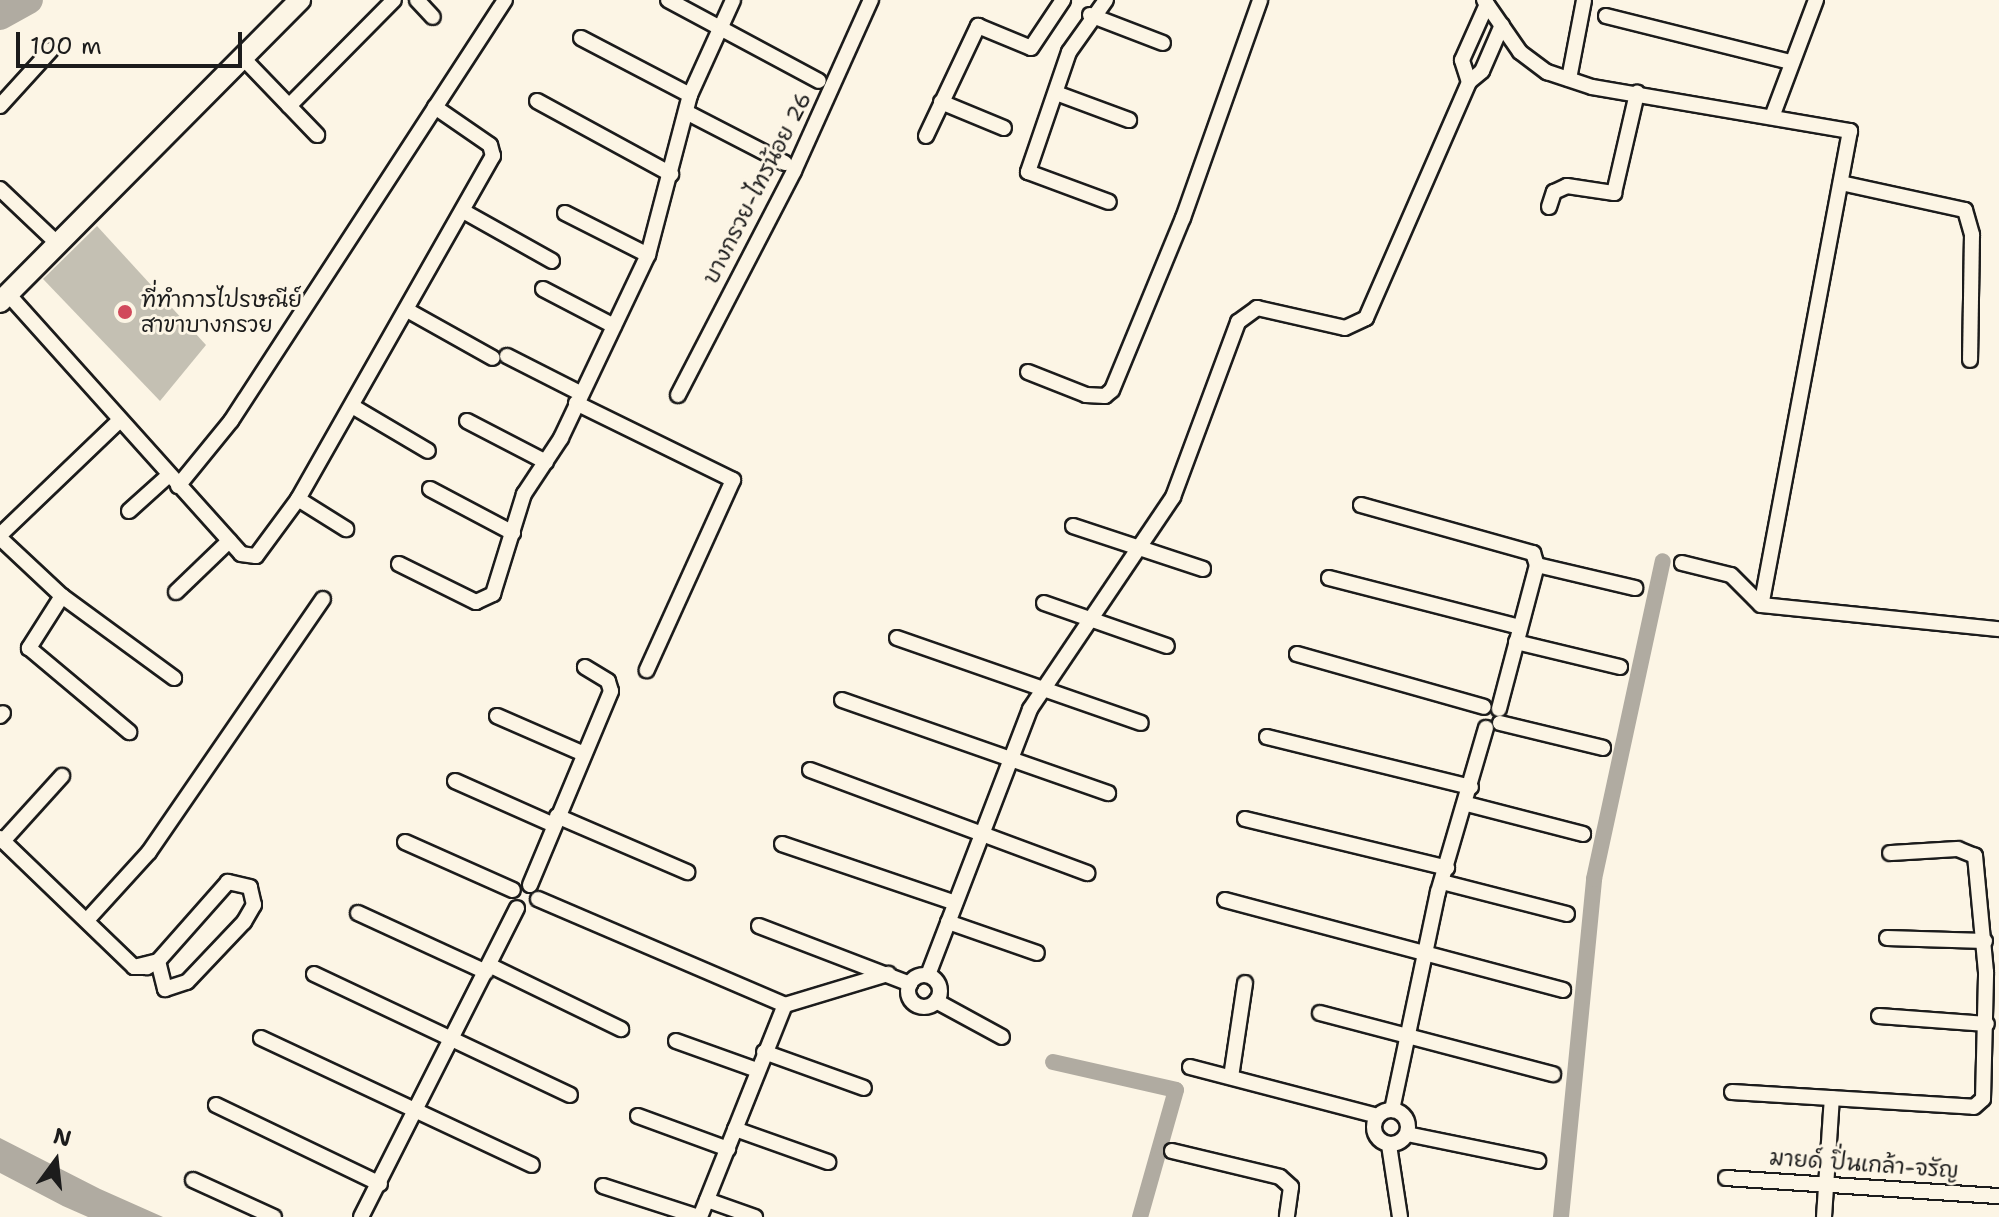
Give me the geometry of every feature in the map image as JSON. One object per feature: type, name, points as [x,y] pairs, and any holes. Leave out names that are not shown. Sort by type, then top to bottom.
[{"type":"main road","points":[[4,298],[300,0]]},
{"type":"street","points":[[289,106],[394,0]]},
{"type":"street","points":[[417,0],[433,17]]},
{"type":"street","points":[[129,511],[174,480],[231,421],[505,0]]},
{"type":"street","points":[[668,0],[819,81]]},
{"type":"street","points":[[399,564],[483,603],[501,577],[524,494],[546,462],[648,255],[688,113],[690,95],[733,0]]},
{"type":"street","name":"บางกรวย-ไทรน้อย 26","points":[[678,395],[800,159],[871,0]]},
{"type":"street","points":[[926,136],[978,26],[1031,48],[1063,0]]},
{"type":"street","points":[[1028,372],[1086,395],[1099,397],[1112,390],[1183,218],[1260,0]]},
{"type":"street","points":[[1569,79],[1584,0]]},
{"type":"street","points":[[1772,117],[1816,0]]},
{"type":"street","points":[[1486,2],[1520,52],[1569,79],[1850,131],[1761,605]]},
{"type":"street","points":[[1469,82],[1462,60],[1486,2]]},
{"type":"street","points":[[1109,202],[1028,172],[1069,52],[1099,5],[1163,43]]},
{"type":"street","points":[[1606,16],[1791,62]]},
{"type":"street","points":[[910,984],[928,975],[1009,758],[1043,688],[1173,497],[1247,312],[1268,309],[1345,328],[1366,318],[1469,82],[1482,71],[1502,25]]},
{"type":"street","points":[[581,38],[690,95]]},
{"type":"street","points":[[0,106],[51,50]]},
{"type":"street","points":[[243,58],[317,135]]},
{"type":"street","points":[[1056,93],[1129,120]]},
{"type":"street","points":[[1549,207],[1554,192],[1567,186],[1614,193],[1637,93]]},
{"type":"street","points":[[537,101],[671,174]]},
{"type":"street","points":[[941,102],[1004,128]]},
{"type":"street","points":[[4,298],[241,554],[256,556],[298,499],[463,211],[494,151],[435,107]]},
{"type":"street","points":[[688,113],[785,163]]},
{"type":"street","points":[[1841,183],[1965,210],[1972,235],[1970,360]]},
{"type":"street","points":[[0,189],[59,245]]},
{"type":"street","points":[[463,211],[552,261]]},
{"type":"street","points":[[565,213],[648,255]]},
{"type":"street","points":[[543,289],[614,326]]},
{"type":"street","points":[[407,310],[733,480],[647,670]]},
{"type":"street","points":[[352,406],[428,451]]},
{"type":"street","points":[[120,420],[0,537],[62,596],[174,678]]},
{"type":"street","points":[[467,421],[546,462]]},
{"type":"street","points":[[430,489],[513,533]]},
{"type":"street","points":[[298,499],[346,529]]},
{"type":"street","points":[[1361,505],[1526,548],[1537,565],[1635,588]]},
{"type":"street","points":[[1073,526],[1203,569]]},
{"type":"street","points":[[176,592],[229,541]]},
{"type":"street","points":[[1682,563],[1731,575],[1761,605],[1999,629]]},
{"type":"street","points":[[1400,1217],[1389,1145],[1375,1134],[1385,1113],[1409,1036],[1444,875],[1537,565]]},
{"type":"street","points":[[1329,578],[1620,667]]},
{"type":"street","points":[[62,596],[29,648],[129,732]]},
{"type":"street","points":[[88,919],[165,831],[323,599]]},
{"type":"street","points":[[1044,603],[1167,646]]},
{"type":"street","points":[[897,638],[1141,723]]},
{"type":"street","points":[[1297,654],[1492,717],[1603,748]]},
{"type":"street","points":[[530,885],[611,691],[608,681],[585,667]]},
{"type":"street","points":[[842,700],[1108,793]]},
{"type":"street","points":[[497,716],[584,754]]},
{"type":"street","points":[[1267,737],[1471,787]]},
{"type":"street","points":[[810,770],[1087,873]]},
{"type":"street","points":[[62,776],[2,840],[88,919],[134,967],[158,961],[228,882],[250,887],[254,905],[244,922],[187,982],[165,989],[158,961]]},
{"type":"street","points":[[455,781],[687,872]]},
{"type":"street","points":[[1467,804],[1583,834]]},
{"type":"street","points":[[1245,819],[1444,875],[1567,914]]},
{"type":"street","points":[[405,842],[513,890],[530,885]]},
{"type":"street","points":[[782,844],[955,903]]},
{"type":"street","points":[[1732,1092],[1974,1107],[1984,1094],[1987,1024],[1985,941],[1975,856],[1958,849],[1890,853]]},
{"type":"street","points":[[530,885],[538,899],[785,1005],[888,974]]},
{"type":"street","points":[[361,1217],[517,908],[513,890]]},
{"type":"street","points":[[517,908],[530,909],[538,899]]},
{"type":"street","points":[[1225,900],[1563,990]]},
{"type":"street","points":[[358,913],[621,1029]]},
{"type":"street","points":[[948,922],[1037,953]]},
{"type":"street","points":[[759,926],[910,984]]},
{"type":"street","points":[[1887,938],[1985,941]]},
{"type":"street","points":[[314,974],[570,1095]]},
{"type":"street","points":[[928,975],[938,983],[936,1001]]},
{"type":"street","points":[[1231,1077],[1245,983]]},
{"type":"street","points":[[910,984],[915,1004],[936,1001],[1002,1037]]},
{"type":"street","points":[[603,1186],[700,1217],[785,1005]]},
{"type":"street","points":[[1320,1013],[1553,1074]]},
{"type":"street","points":[[1879,1016],[1987,1024]]},
{"type":"street","points":[[261,1038],[532,1165]]},
{"type":"street","points":[[676,1041],[757,1070]]},
{"type":"street","points":[[764,1052],[864,1088]]},
{"type":"street","points":[[1190,1067],[1406,1118],[1407,1134]]},
{"type":"street","points":[[1824,1217],[1832,1098]]},
{"type":"street","points":[[216,1105],[380,1184]]},
{"type":"street","points":[[638,1116],[728,1149]]},
{"type":"street","points":[[735,1129],[828,1162]]},
{"type":"street","points":[[1389,1145],[1407,1134],[1538,1161]]},
{"type":"street","points":[[1172,1151],[1280,1177],[1291,1187],[1287,1217]]},
{"type":"street","name":"มายด์ ปิ่นเกล้า-จรัญ","points":[[1726,1178],[1994,1196]]},
{"type":"street","points":[[193,1180],[274,1217]]},
{"type":"street","points":[[707,1200],[755,1217]]},
{"type":"shaded area","points":[[0,1138],[163,1217],[88,1217],[63,1206],[0,1173]]},
{"type":"building","name":"ที่ทำการไปรษณีย์ สาขาบางกรวย","points":[[97,226],[206,345],[160,401],[43,279]]},
{"type":"waterway","points":[[0,16],[29,0]]},
{"type":"waterway","points":[[1561,1217],[1594,879],[1663,561]]},
{"type":"waterway","points":[[1053,1062],[1176,1090],[1140,1217]]},
{"type":"place","name":"ที่ทำการไปรษณีย์ สาขาบางกรวย","points":[[125,312]]}]
